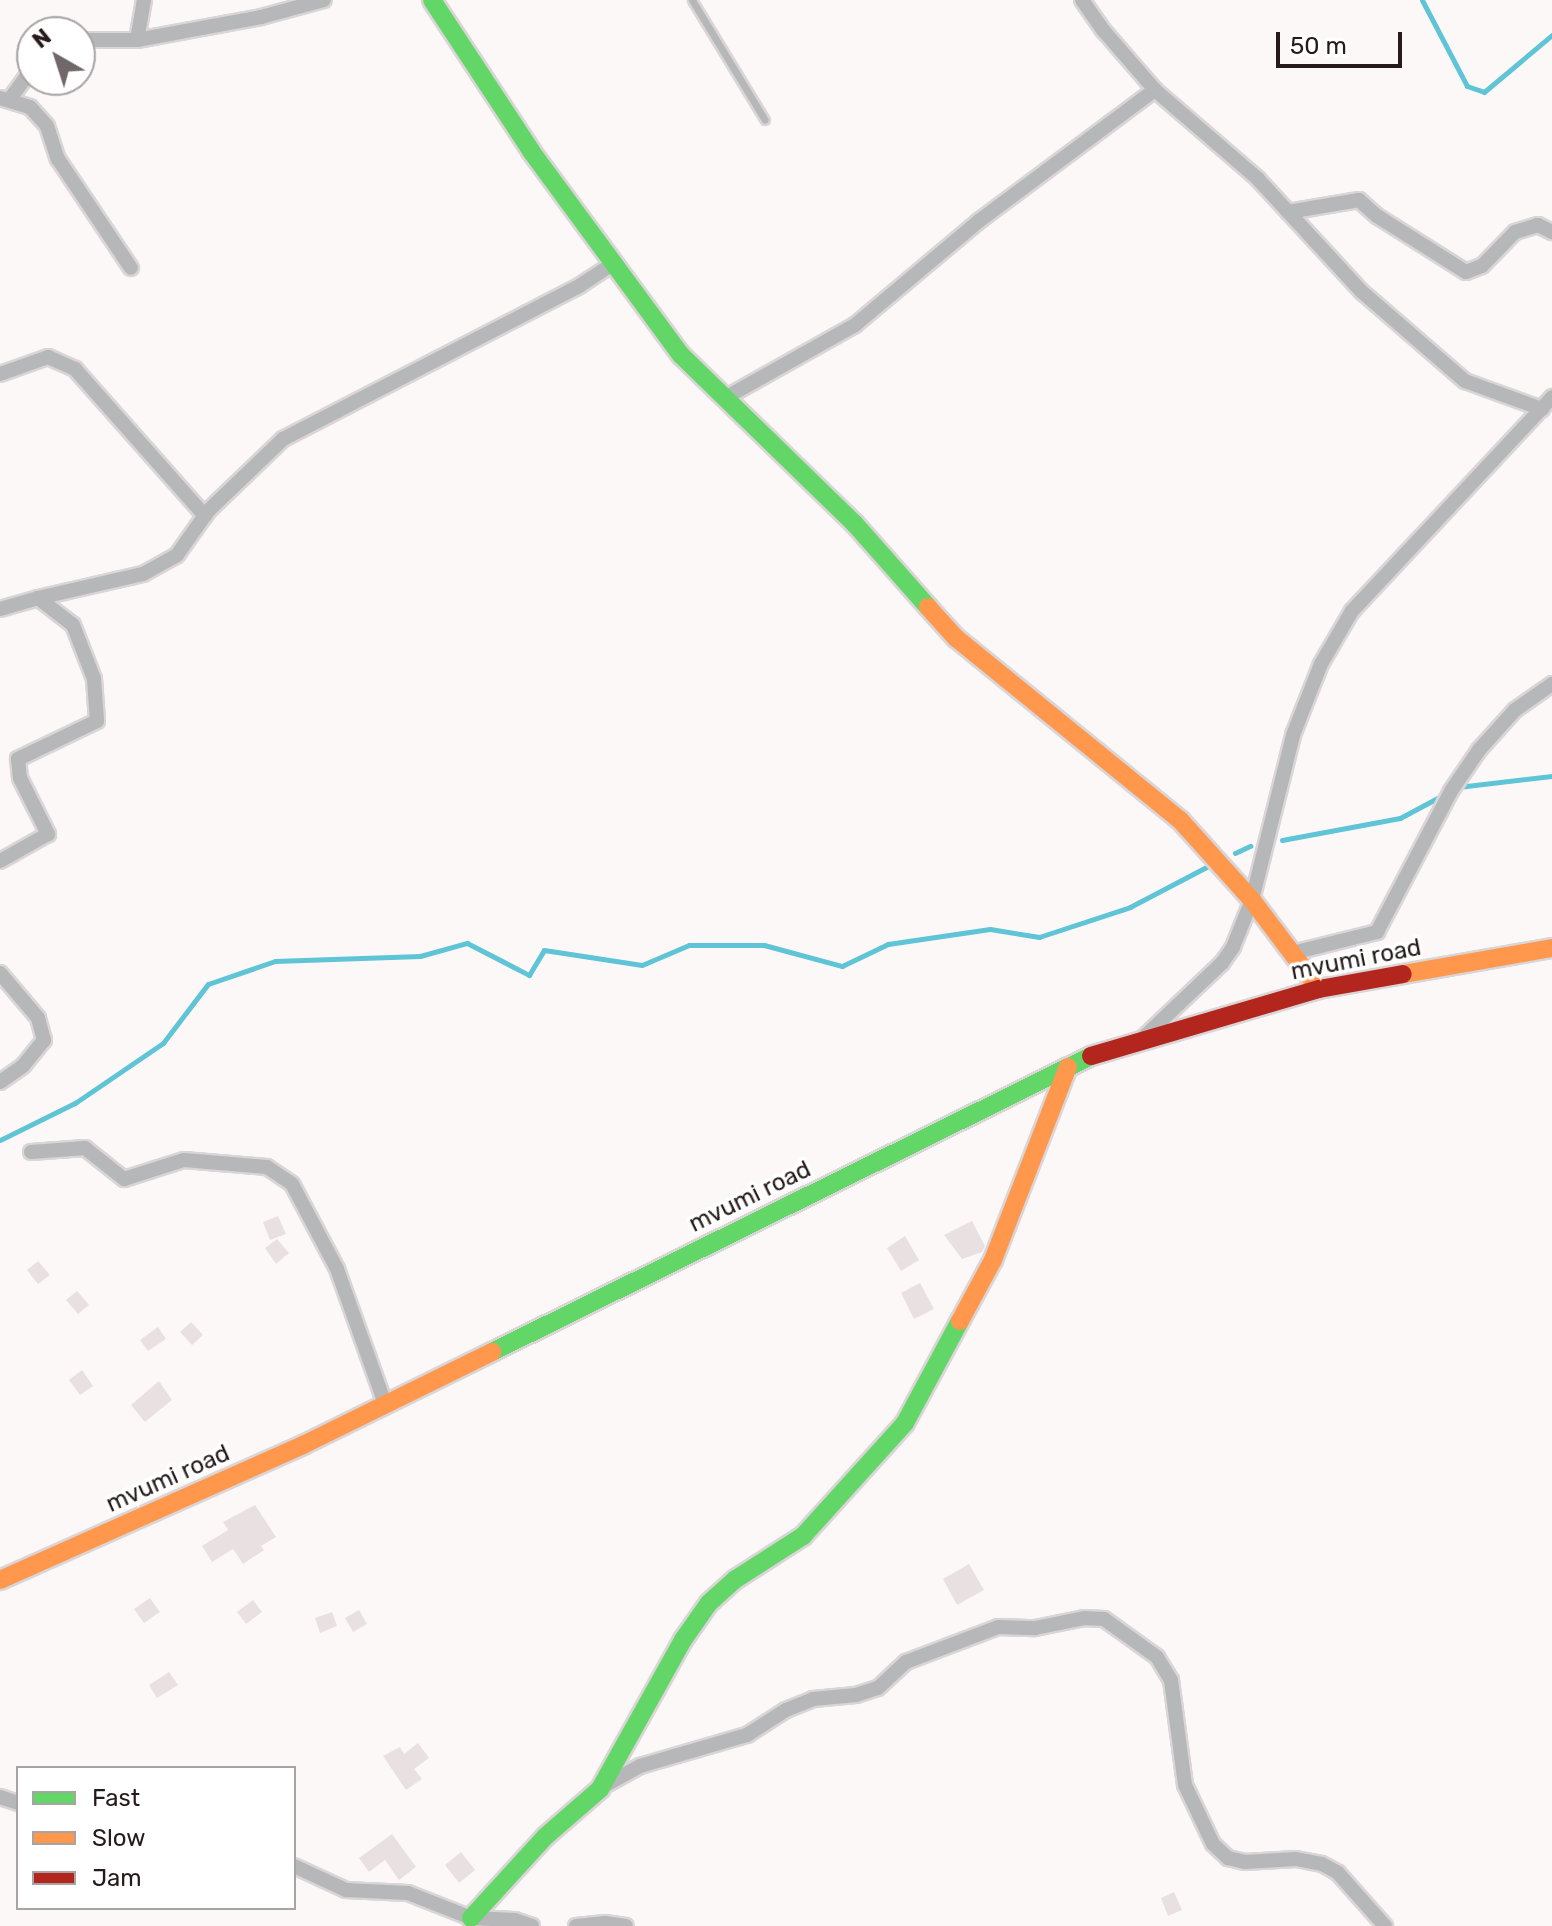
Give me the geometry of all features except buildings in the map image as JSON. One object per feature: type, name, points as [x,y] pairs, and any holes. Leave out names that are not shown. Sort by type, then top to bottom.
[{"type":"street","points":[[137,40],[144,0]]},
{"type":"street","points":[[96,40],[137,40],[261,17],[324,0]]},
{"type":"street","points":[[432,0],[611,265],[681,355],[854,523],[956,638],[1180,820],[1252,900],[1319,989]]},
{"type":"street","points":[[1082,0],[1104,31],[1155,90],[1257,178],[1361,291],[1465,381],[1542,409]]},
{"type":"street","points":[[725,398],[855,325],[979,221],[1155,90]]},
{"type":"street","points":[[5,98],[30,107],[47,126],[58,159],[131,268]]},
{"type":"street","points":[[1288,212],[1359,200],[1377,216],[1466,272],[1482,266],[1515,232],[1538,225],[1552,232]]},
{"type":"street","points":[[0,609],[143,574],[177,555],[205,516],[283,439],[579,286],[611,265]]},
{"type":"street","points":[[0,374],[48,357],[75,369],[205,516]]},
{"type":"street","points":[[1144,1037],[1222,963],[1233,947],[1252,900],[1293,735],[1321,664],[1352,611],[1552,397]]},
{"type":"street","points":[[0,861],[48,834],[20,778],[18,759],[97,721],[94,679],[73,625],[38,598]]},
{"type":"street","points":[[1292,953],[1377,932],[1451,791],[1479,750],[1515,710],[1552,684]]},
{"type":"street","name":"mvumi road","points":[[0,1580],[289,1451],[1068,1067],[1144,1037],[1319,989],[1552,948]]},
{"type":"street","points":[[0,973],[38,1018],[44,1040],[23,1066],[0,1082]]},
{"type":"street","points":[[600,1789],[683,1640],[709,1603],[736,1579],[803,1536],[905,1423],[993,1260],[1068,1067]]},
{"type":"street","points":[[31,1152],[85,1148],[124,1179],[184,1160],[267,1167],[292,1184],[337,1269],[385,1404]]},
{"type":"street","points":[[471,1918],[546,1836],[600,1789],[640,1766],[747,1735],[786,1710],[813,1699],[856,1695],[878,1688],[906,1662],[964,1638],[998,1627],[1035,1628],[1084,1618],[1104,1619],[1157,1657],[1171,1680],[1185,1785],[1213,1844],[1228,1858],[1245,1862],[1296,1859],[1322,1864],[1338,1873],[1385,1926]]},
{"type":"street","points":[[296,1867],[346,1890],[408,1893],[471,1918],[515,1920],[532,1926]]},
{"type":"street","points":[[576,1926],[626,1926]]},
{"type":"lane","points":[[692,0],[765,120]]},
{"type":"waterway","points":[[1422,0],[1467,86],[1484,92],[1552,35]]},
{"type":"waterway","points":[[1458,787],[1552,776]]},
{"type":"waterway","points":[[1282,840],[1400,818],[1445,794]]},
{"type":"waterway","points":[[1235,853],[1250,846]]},
{"type":"waterway","points":[[0,1140],[75,1103],[163,1043],[208,984],[275,961],[420,956],[467,943],[529,975],[544,950],[642,965],[689,945],[764,945],[842,966],[888,944],[990,929],[1039,937],[1130,907],[1210,865]]},
{"type":"traffic: fast","points":[[432,0],[531,151],[681,355],[854,523],[928,607]]},
{"type":"traffic: fast","points":[[492,1352],[1091,1056]]},
{"type":"traffic: fast","points":[[471,1918],[546,1836],[600,1789],[683,1640],[709,1603],[736,1579],[803,1536],[905,1423],[960,1321]]},
{"type":"traffic: slow","points":[[928,607],[956,638],[1180,820],[1252,900],[1319,989]]},
{"type":"traffic: slow","points":[[1403,974],[1552,948]]},
{"type":"traffic: slow","points":[[960,1321],[993,1260],[1068,1067]]},
{"type":"traffic: slow","points":[[0,1580],[303,1445],[492,1352]]},
{"type":"traffic: jam","points":[[1091,1056],[1319,989],[1403,974]]}]
